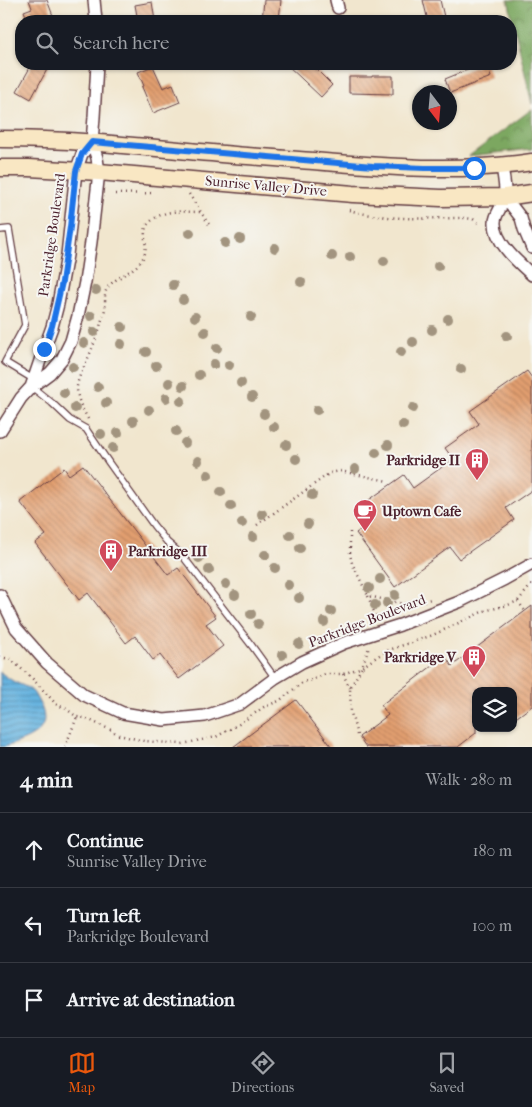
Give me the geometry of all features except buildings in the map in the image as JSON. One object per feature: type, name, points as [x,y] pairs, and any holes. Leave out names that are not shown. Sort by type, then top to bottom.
[{"type":"main road","name":"Sunrise Valley Drive","points":[[0,140],[92,142],[373,166],[425,168],[502,166],[532,162]]},
{"type":"main road","name":"Sunrise Valley Drive","points":[[0,168],[99,172],[353,194],[441,198],[505,197],[532,193]]},
{"type":"street","points":[[94,0],[95,15]]},
{"type":"street","points":[[92,142],[97,70]]},
{"type":"street","name":"Parkridge Boulevard","points":[[0,431],[32,383],[52,326],[67,255],[76,171],[82,154],[92,142]]},
{"type":"street","name":"Parkridge Boulevard","points":[[32,383],[50,373],[62,359],[71,341],[92,242],[99,172],[92,142]]},
{"type":"street","points":[[502,166],[505,197],[495,222],[497,233],[502,244],[532,275]]},
{"type":"street","points":[[505,197],[521,218],[532,248]]},
{"type":"street","name":"Parkridge Boulevard","points":[[0,596],[16,628],[47,663],[84,695],[123,713],[164,720],[205,716],[240,704],[275,678],[302,662],[344,643],[400,625],[459,602],[505,580],[532,564]]},
{"type":"lane","points":[[0,230],[9,229],[25,324],[5,362],[32,383],[70,420],[86,429],[154,526],[167,542],[182,555],[275,678]]},
{"type":"path","points":[[188,192],[210,226]]},
{"type":"path","points":[[92,424],[79,404],[77,389],[78,380],[98,334],[105,309],[104,294],[108,287],[121,276],[138,266],[145,256],[144,233],[149,223],[164,213],[175,211],[200,212]]},
{"type":"path","points":[[258,525],[330,474],[340,471],[388,481]]},
{"type":"path","points":[[350,532],[352,563],[376,617],[368,635],[369,649],[362,667],[350,688]]},
{"type":"path","points":[[0,657],[10,659],[31,676],[57,705],[65,708],[77,717],[85,718],[119,735],[144,742],[182,744],[216,737],[264,707],[279,701],[303,682],[325,674],[342,674],[362,667],[386,651],[433,636],[484,611],[518,601],[532,584]]},
{"type":"path","points":[[368,596],[404,604],[430,598]]},
{"type":"path","points":[[518,601],[525,611]]},
{"type":"path","points":[[342,674],[350,688],[351,713],[357,735]]},
{"type":"path","points":[[65,747],[77,717]]},
{"type":"green space","points":[[508,0],[532,0],[532,104],[517,39],[517,15],[511,15]]},
{"type":"green space","points":[[532,109],[532,149],[469,156]]},
{"type":"water","points":[[0,672],[33,692],[41,706],[44,720],[43,725],[36,733],[19,742],[0,747]]},
{"type":"place","name":"Parkridge II","points":[[477,481]]},
{"type":"place","name":"Uptown Cafe","points":[[365,532]]},
{"type":"place","name":"Parkridge III","points":[[111,572]]},
{"type":"place","name":"Parkridge V","points":[[474,678]]},
{"type":"route","points":[[44,349],[58,304],[67,255],[76,171],[82,154],[92,142],[373,166],[474,168]]}]
